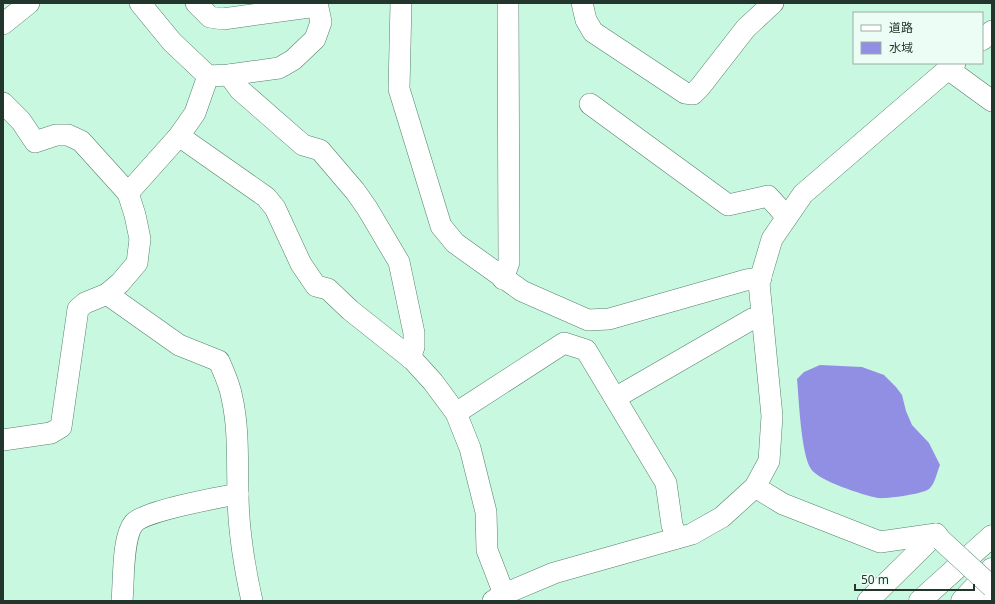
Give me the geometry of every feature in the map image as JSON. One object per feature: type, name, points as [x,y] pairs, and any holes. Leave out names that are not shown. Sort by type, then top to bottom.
[{"type":"highway","points":[[920,601],[992,536]]},
{"type":"highway","points":[[962,601],[992,569]]},
{"type":"highway","points":[[987,601],[992,596]]},
{"type":"street","points":[[3,24],[29,3]]},
{"type":"street","points":[[140,3],[172,42],[208,76],[229,75],[279,68],[293,60],[315,39],[321,22],[317,4],[223,20],[210,17],[196,3]]},
{"type":"street","points":[[401,3],[399,89],[442,226],[455,243],[503,279],[522,291],[588,320],[609,319],[746,280],[761,278]]},
{"type":"street","points":[[503,279],[509,262],[508,3]]},
{"type":"street","points":[[582,3],[586,20],[593,32],[685,93],[693,94],[746,28],[773,3]]},
{"type":"street","points":[[983,39],[992,31]]},
{"type":"street","points":[[179,136],[266,197],[275,208],[301,264],[316,286],[328,289],[350,310],[410,358],[433,382],[456,413],[470,448],[486,512],[486,550],[499,598],[554,573],[692,534],[722,517],[755,487],[768,462],[772,416],[759,283],[772,239],[803,194],[952,66],[992,101]]},
{"type":"street","points":[[229,75],[240,90],[303,145],[320,150],[355,191],[367,208],[399,262],[414,333],[414,347],[410,358]]},
{"type":"street","points":[[128,193],[179,136],[195,113],[208,76]]},
{"type":"street","points":[[3,103],[21,121],[35,142],[56,135],[68,135],[81,141],[128,193],[135,215],[140,239],[137,262],[120,283],[106,294],[85,303],[78,309],[61,428],[51,433],[3,440]]},
{"type":"street","points":[[590,104],[728,205],[768,196],[787,217]]},
{"type":"street","points":[[106,294],[179,345],[219,361],[232,397],[237,423],[238,494],[244,562],[252,601]]},
{"type":"street","points":[[615,398],[752,319],[762,317]]},
{"type":"street","points":[[456,413],[564,343],[586,350],[666,483],[672,525],[677,538]]},
{"type":"street","points":[[755,487],[783,504],[880,542],[939,537],[992,587]]},
{"type":"street","points":[[122,601],[126,542],[134,522],[148,514],[221,496],[238,494]]},
{"type":"street","points":[[868,601],[939,537]]},
{"type":"water","points":[[820,365],[862,367],[884,375],[896,387],[902,395],[906,411],[912,425],[929,443],[940,465],[934,481],[929,489],[920,493],[904,496],[878,498],[852,491],[832,483],[816,474],[811,469],[805,452],[797,379],[804,372]]}]
